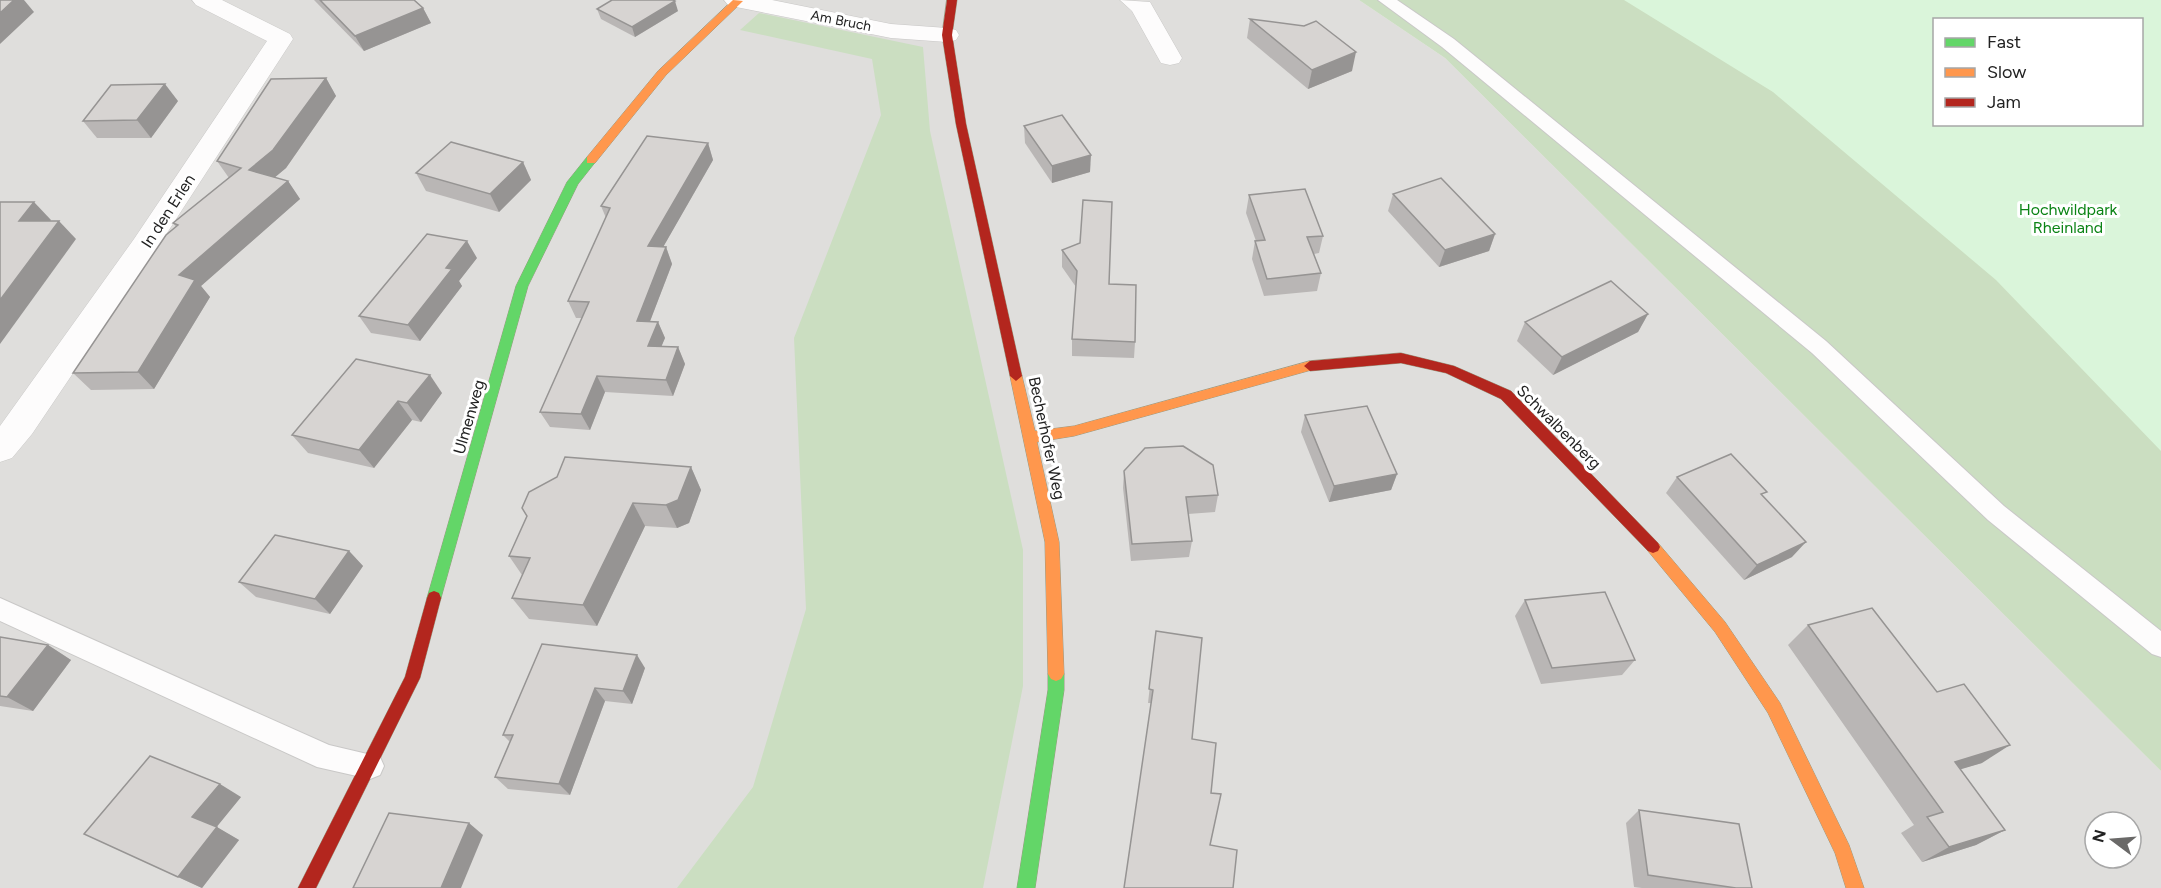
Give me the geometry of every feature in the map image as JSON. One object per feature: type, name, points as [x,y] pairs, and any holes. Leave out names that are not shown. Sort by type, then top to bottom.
[{"type":"street","name":"In den Erlen","points":[[0,449],[20,425],[144,246],[281,39],[204,0]]},
{"type":"street","name":"Becherhofer Weg","points":[[952,0],[947,35],[961,124],[1031,437],[1052,542],[1056,690],[1026,888]]},
{"type":"street","points":[[1132,0],[1142,7],[1170,58]]},
{"type":"street","name":"Am Bruch","points":[[737,1],[891,31],[947,35]]},
{"type":"street","name":"Ulmenweg","points":[[307,888],[412,678],[527,276],[573,182],[662,73],[737,1]]},
{"type":"street","name":"Schwalbenberg","points":[[1031,437],[1074,431],[1312,365],[1401,358],[1449,369],[1506,395],[1662,556],[1720,627],[1774,708],[1843,851],[1855,888]]},
{"type":"lane","points":[[1386,0],[1448,43],[1810,340],[1996,513],[2161,646]]},
{"type":"lane","points":[[0,609],[327,758],[370,766]]},
{"type":"shaded area","points":[[0,0],[1359,0],[1445,58],[2161,771],[2161,888],[0,888]]},
{"type":"green space","points":[[1359,0],[2161,0],[2161,771],[1445,58]]},
{"type":"green space","name":"Hochwildpark Rheinland","points":[[1624,0],[2161,0],[2161,451],[1996,280],[1773,92]]},
{"type":"green space","points":[[759,13],[923,47],[930,131],[1023,550],[1023,686],[983,888],[677,888],[753,787],[806,609],[794,338],[881,115],[872,59],[740,30]]},
{"type":"building","points":[[0,0],[14,0],[0,13]]},
{"type":"building","points":[[320,0],[414,0],[423,8],[355,36]]},
{"type":"building","points":[[612,0],[675,1],[632,27],[597,9]]},
{"type":"building","points":[[1250,19],[1304,26],[1316,21],[1356,52],[1312,70]]},
{"type":"building","points":[[326,78],[273,150],[249,170],[288,181],[179,275],[195,280],[138,372],[73,373],[166,235],[178,225],[173,223],[241,168],[217,161],[271,79]]},
{"type":"building","points":[[165,84],[137,120],[83,121],[111,85]]},
{"type":"building","points":[[1062,115],[1091,155],[1052,166],[1024,126]]},
{"type":"building","points":[[647,136],[708,143],[648,246],[666,247],[637,321],[658,322],[648,346],[678,347],[666,380],[597,376],[581,414],[540,412],[589,302],[568,301],[610,208],[601,206]]},
{"type":"building","points":[[451,142],[523,162],[490,194],[416,173]]},
{"type":"building","points":[[1441,178],[1495,234],[1445,250],[1393,194]]},
{"type":"building","points":[[1305,189],[1323,236],[1307,237],[1321,273],[1267,279],[1255,241],[1265,240],[1249,195]]},
{"type":"building","points":[[1083,200],[1112,202],[1109,284],[1136,285],[1135,342],[1072,339],[1077,271],[1062,250],[1080,243]]},
{"type":"building","points":[[0,202],[34,202],[19,221],[59,221],[0,300]]},
{"type":"building","points":[[427,234],[467,241],[446,268],[452,269],[408,325],[359,316]]},
{"type":"building","points":[[1611,281],[1648,314],[1562,357],[1525,322]]},
{"type":"building","points":[[356,359],[430,375],[407,403],[398,401],[359,450],[292,435]]},
{"type":"building","points":[[1367,406],[1397,474],[1334,486],[1305,415]]},
{"type":"building","points":[[1183,446],[1213,465],[1218,495],[1186,497],[1192,541],[1132,544],[1124,471],[1145,448]]},
{"type":"building","points":[[1731,454],[1767,492],[1761,494],[1806,542],[1757,565],[1677,477]]},
{"type":"building","points":[[565,457],[691,467],[678,500],[666,505],[633,503],[583,605],[512,598],[530,558],[509,556],[527,516],[522,508],[529,492],[557,477]]},
{"type":"building","points":[[275,535],[349,551],[315,599],[239,582]]},
{"type":"building","points":[[1605,592],[1635,660],[1552,668],[1525,600]]},
{"type":"building","points":[[1872,608],[1937,692],[1964,684],[2010,745],[1955,762],[2005,830],[1949,847],[1927,817],[1943,812],[1808,625]]},
{"type":"building","points":[[1156,631],[1202,638],[1192,739],[1216,743],[1211,793],[1221,794],[1210,845],[1237,850],[1233,888],[1124,888],[1153,690],[1149,689]]},
{"type":"building","points":[[0,637],[48,645],[7,697],[0,696]]},
{"type":"building","points":[[542,644],[637,655],[623,691],[595,688],[559,784],[495,777],[513,735],[503,735]]},
{"type":"building","points":[[150,756],[220,784],[192,817],[217,827],[178,877],[84,834]]},
{"type":"building","points":[[1639,810],[1739,824],[1752,888],[1736,888],[1648,875]]},
{"type":"building","points":[[389,813],[469,823],[441,888],[353,888]]},
{"type":"traffic: fast","points":[[434,598],[522,286],[573,182],[591,160]]},
{"type":"traffic: fast","points":[[1026,888],[1056,690],[1056,674]]},
{"type":"traffic: slow","points":[[591,160],[662,73],[738,1]]},
{"type":"traffic: slow","points":[[1031,437],[1074,431],[1310,366]]},
{"type":"traffic: slow","points":[[1016,376],[1052,542],[1056,674]]},
{"type":"traffic: slow","points":[[1653,547],[1720,627],[1774,708],[1843,851],[1855,888]]},
{"type":"traffic: jam","points":[[952,0],[947,35],[961,124],[1016,376]]},
{"type":"traffic: jam","points":[[1310,366],[1401,358],[1449,369],[1506,395],[1653,547]]},
{"type":"traffic: jam","points":[[307,888],[412,678],[434,598]]}]
